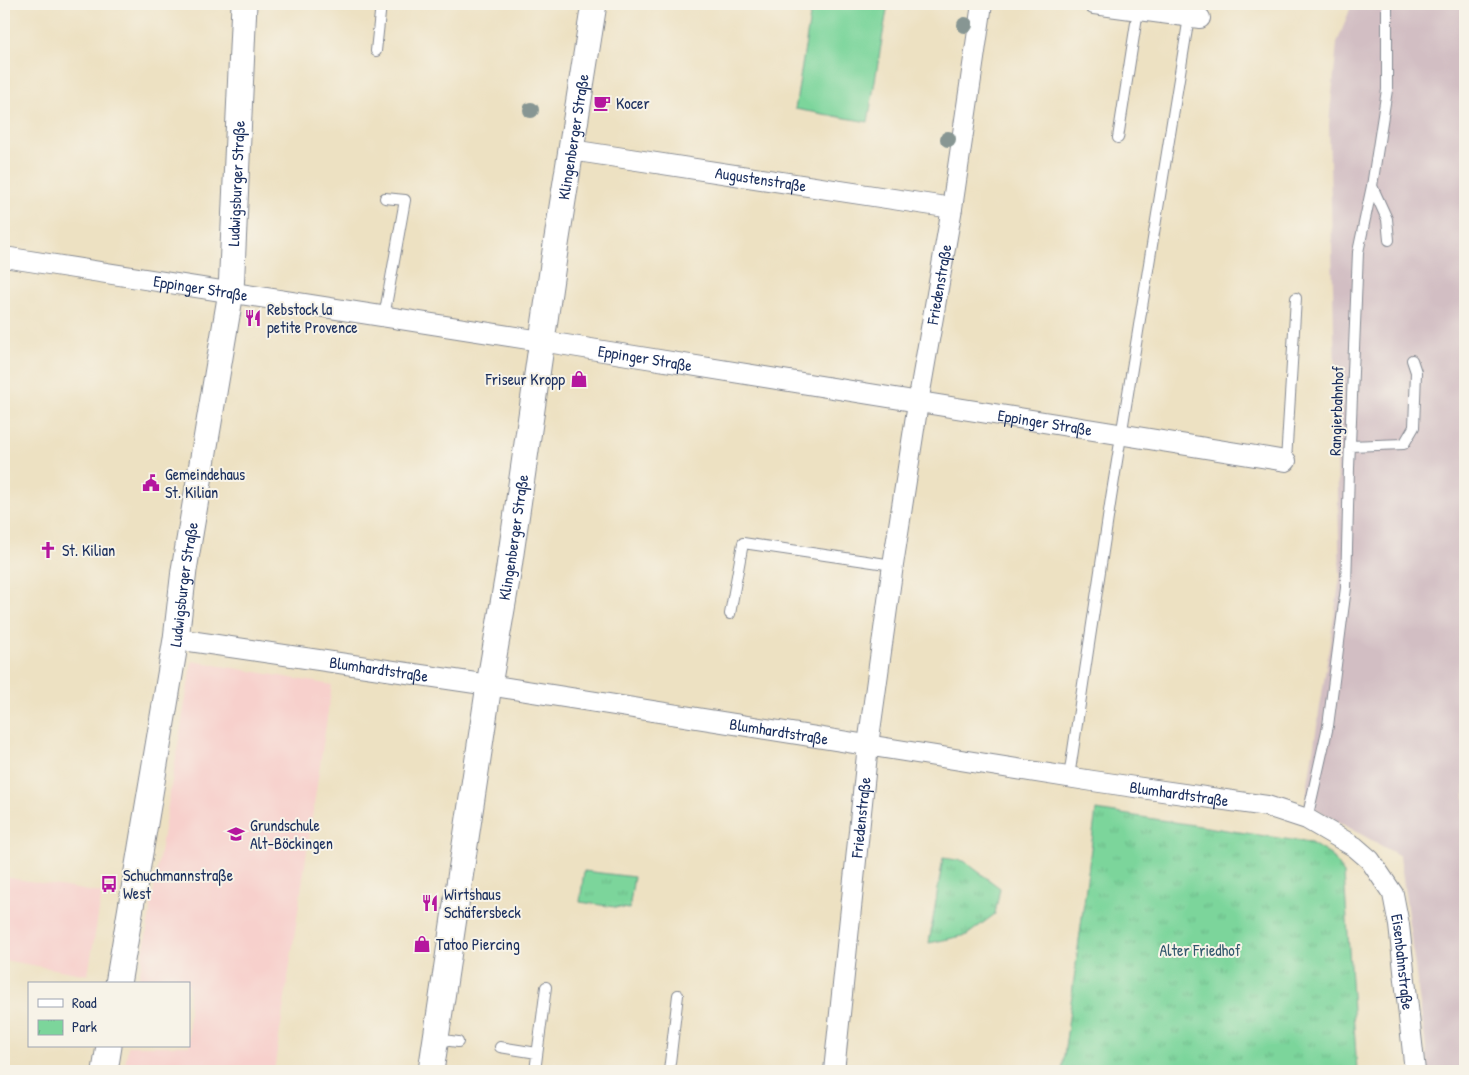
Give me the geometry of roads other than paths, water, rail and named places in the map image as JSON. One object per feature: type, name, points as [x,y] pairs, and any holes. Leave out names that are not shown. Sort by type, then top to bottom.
[{"type":"street","name":"Ludwigsburger Straße","points":[[118,982],[176,639],[184,570],[231,292],[244,4]]},
{"type":"street","name":"Klingenberger Straße","points":[[431,1071],[447,1040],[489,685],[508,574],[541,341],[594,4]]},
{"type":"street","name":"Friedenstraße","points":[[834,1071],[868,745],[893,565],[918,403],[952,208],[982,4]]},
{"type":"street","points":[[1094,4],[1195,18]]},
{"type":"street","name":"Augustenstraße","points":[[571,150],[952,208]]},
{"type":"street","name":"Eppinger Straße","points":[[4,257],[1286,461]]},
{"type":"street","name":"Blumhardtstraße","points":[[176,639],[489,685],[1068,777],[1267,806],[1307,819],[1355,847],[1370,860]]},
{"type":"street","name":"Eisenbahnstraße","points":[[1370,860],[1393,894],[1399,925],[1414,1071]]},
{"type":"street","points":[[105,1071],[109,1048]]},
{"type":"lane","points":[[376,51],[381,4]]},
{"type":"lane","name":"Rangierbahnhof","points":[[1307,819],[1328,726],[1346,588],[1358,252],[1372,186],[1387,90],[1387,4]]},
{"type":"lane","points":[[1118,138],[1138,10]]},
{"type":"lane","points":[[1068,777],[1122,435],[1195,18]]},
{"type":"lane","points":[[1372,186],[1387,219],[1388,240]]},
{"type":"lane","points":[[384,317],[405,200],[385,198]]},
{"type":"lane","points":[[1286,461],[1296,298]]},
{"type":"lane","points":[[1350,446],[1404,444],[1414,427],[1416,372],[1412,360]]},
{"type":"lane","points":[[730,614],[743,543],[893,565]]},
{"type":"lane","points":[[535,1071],[546,986]]},
{"type":"lane","points":[[669,1071],[678,995]]},
{"type":"lane","points":[[500,1048],[537,1052]]},
{"type":"place","name":"Kocer","points":[[602,103]]},
{"type":"place","name":"Rebstock la petite Provence","points":[[253,318]]},
{"type":"place","name":"Friseur Kropp","points":[[579,379]]},
{"type":"place","name":"Gemeindehaus St. Kilian","points":[[151,483]]},
{"type":"place","name":"St. Kilian","points":[[48,550]]},
{"type":"place","name":"Grundschule Alt-Böckingen","points":[[236,834]]},
{"type":"place","name":"Schuchmannstraße West","points":[[109,884]]},
{"type":"place","name":"Wirtshaus Schäfersbeck","points":[[430,903]]},
{"type":"place","name":"Tatoo Piercing","points":[[422,944]]},
{"type":"park label","name":"Alter Friedhof","points":[[1200,950]]}]
